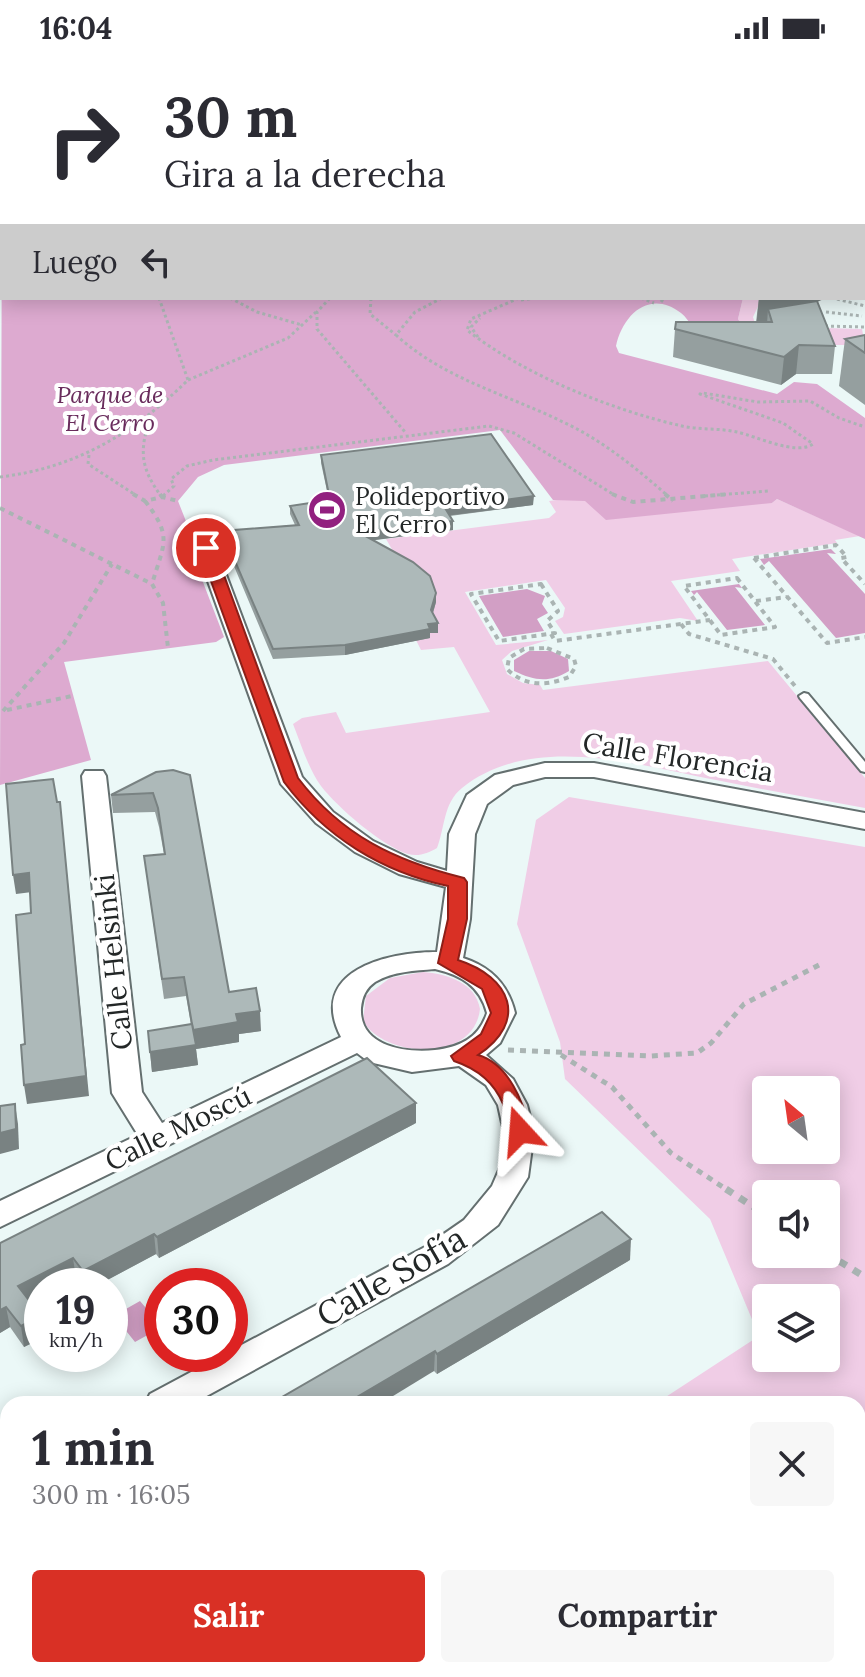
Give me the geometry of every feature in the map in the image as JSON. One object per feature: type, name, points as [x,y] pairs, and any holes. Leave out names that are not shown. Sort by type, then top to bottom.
[{"type":"street","points":[[206,548],[290,779],[308,802],[358,845],[420,874],[458,882]]},
{"type":"street","name":"Calle Florencia","points":[[448,963],[457,919],[462,834],[476,800],[504,780],[545,770],[594,770],[865,821]]},
{"type":"street","name":"Calle Helsinki","points":[[94,776],[127,1093],[156,1139]]},
{"type":"street","points":[[422,960],[448,963],[480,976],[494,991],[500,1006],[499,1022],[489,1038],[461,1056],[406,1062],[392,1060],[357,1041],[343,1009],[346,995],[356,983],[378,969],[396,963],[422,960]]},
{"type":"street","name":"Calle Moscú","points":[[0,1215],[357,1041]]},
{"type":"street","name":"Calle Sofía","points":[[177,1396],[450,1247],[495,1207],[520,1161],[520,1131],[512,1100],[494,1075],[482,1063],[461,1056]]},
{"type":"lane","points":[[804,696],[865,769]]},
{"type":"path","points":[[159,300],[163,318],[188,380]]},
{"type":"path","points":[[234,300],[257,312],[303,325]]},
{"type":"path","points":[[0,477],[42,471],[90,454],[151,416],[188,380],[268,348],[303,325],[328,300]]},
{"type":"path","points":[[371,300],[370,314],[407,347],[480,387],[565,423],[609,451],[674,501]]},
{"type":"path","points":[[396,335],[413,312],[438,300]]},
{"type":"path","points":[[519,300],[471,319],[467,330],[500,356],[638,415],[687,427],[734,431],[785,446],[807,448],[813,444],[783,423],[700,394],[703,393],[758,402],[810,401],[839,418],[865,426]]},
{"type":"path","points":[[646,300],[654,303]]},
{"type":"path","points":[[841,300],[865,306]]},
{"type":"path","points":[[317,312],[317,329],[344,365],[366,383],[406,433]]},
{"type":"path","points":[[826,312],[862,316]]},
{"type":"path","points":[[825,326],[864,327]]},
{"type":"path","points":[[151,416],[142,441],[146,475],[162,497]]},
{"type":"path","points":[[162,497],[174,486],[171,479],[187,466],[459,427],[503,428],[617,497],[633,502],[768,491]]},
{"type":"path","points":[[90,454],[88,464],[95,471],[145,501],[164,525],[164,543],[152,584]]},
{"type":"path","points":[[145,501],[162,497],[178,501]]},
{"type":"path","points":[[0,508],[152,584],[163,603],[168,648]]},
{"type":"path","points":[[865,584],[841,558],[847,557],[836,545],[754,558],[827,643],[865,637]]},
{"type":"path","points":[[1,712],[48,662],[86,610],[112,564]]},
{"type":"path","points":[[715,641],[721,635],[775,627],[737,578],[684,586],[721,635]]},
{"type":"path","points":[[541,584],[558,611],[547,621],[555,633],[551,634],[499,641],[471,594],[541,584]]},
{"type":"path","points":[[755,602],[787,597]]},
{"type":"path","points":[[555,641],[710,620]]},
{"type":"path","points":[[681,624],[689,634],[773,659],[804,696]]},
{"type":"path","points":[[551,634],[576,666],[569,677],[561,681],[528,682],[507,669],[509,658],[524,649],[562,651]]},
{"type":"path","points":[[1,712],[72,696]]},
{"type":"path","points":[[499,1048],[650,1056],[697,1053],[711,1043],[744,1004],[819,965]]},
{"type":"path","points":[[557,1053],[612,1087],[671,1153],[752,1206]]},
{"type":"path","points":[[840,1262],[865,1277]]},
{"type":"shaded area","points":[[743,300],[761,300],[753,317],[759,337],[825,328],[862,329],[865,345],[755,345],[738,319]]},
{"type":"shaded area","points":[[570,498],[772,503],[777,499],[860,536],[835,540],[837,543],[732,559],[740,571],[671,581],[698,621],[680,618],[564,634],[555,621],[563,617],[565,608],[546,580],[465,592],[496,645],[548,640],[512,651],[502,660],[507,674],[523,683],[540,685],[543,690],[768,661],[865,778],[865,808],[620,761],[553,757],[520,761],[490,771],[462,788],[448,808],[437,848],[416,855],[397,850],[373,835],[328,795],[312,772],[293,724],[302,718],[336,712],[346,733],[490,712],[454,647],[421,650],[416,640],[431,620],[435,597],[401,565],[386,539],[549,518],[556,512],[549,501]]},
{"type":"shaded area","points":[[831,549],[836,554],[827,553],[865,594],[865,633],[836,638],[769,561],[764,565],[760,559]]},
{"type":"shaded area","points":[[739,584],[742,588],[735,587],[765,625],[727,630],[697,592],[694,595],[691,591]]},
{"type":"shaded area","points":[[527,589],[545,596],[542,604],[548,613],[537,619],[544,631],[503,637],[479,596]]},
{"type":"shaded area","points":[[529,651],[551,651],[568,659],[569,671],[542,679],[514,671],[514,660]]},
{"type":"shaded area","points":[[569,797],[865,847],[865,1396],[667,1396],[752,1341],[752,1372],[840,1372],[840,1284],[752,1284],[752,1319],[710,1219],[565,1079],[560,1042],[517,924],[536,820]]},
{"type":"shaded area","points":[[423,972],[450,977],[472,992],[480,1009],[474,1027],[462,1039],[446,1047],[428,1050],[390,1043],[374,1034],[363,1021],[366,996],[390,978]]},
{"type":"shaded area","points":[[140,1301],[144,1306],[144,1337],[135,1342],[128,1333],[128,1308]]},
{"type":"green space","name":"Parque de El Cerro","points":[[2,300],[743,300],[738,319],[755,345],[701,339],[681,313],[670,306],[649,304],[631,315],[616,346],[619,353],[777,394],[794,382],[817,384],[865,418],[865,539],[777,499],[772,503],[606,520],[585,501],[553,500],[500,430],[224,465],[198,477],[178,501],[193,539],[188,543],[224,637],[216,642],[64,662],[91,760],[0,785]]},
{"type":"building","points":[[817,301],[835,346],[799,345],[784,357],[675,329],[676,322],[772,322],[768,309]]},
{"type":"building","points":[[865,335],[865,353],[845,339]]},
{"type":"building","points":[[491,434],[534,496],[445,508],[453,521],[360,533],[413,562],[430,576],[436,593],[431,610],[438,623],[428,624],[430,629],[345,645],[273,649],[222,531],[299,525],[290,506],[330,500],[321,455]]},
{"type":"building","points":[[173,770],[190,775],[229,992],[256,988],[260,1011],[236,1014],[238,1022],[193,1030],[184,977],[162,979],[144,856],[165,854],[153,793],[111,795],[156,772]]},
{"type":"building","points":[[53,779],[57,802],[60,802],[86,1076],[24,1085],[21,1045],[25,1044],[16,915],[31,913],[29,873],[13,875],[6,784]]},
{"type":"building","points":[[192,1024],[196,1045],[150,1052],[148,1031]]},
{"type":"building","points":[[367,1058],[416,1103],[157,1237],[154,1234],[89,1268],[81,1268],[73,1258],[53,1268],[24,1268],[24,1283],[18,1286],[24,1294],[24,1324],[21,1326],[6,1307],[0,1310],[0,1243]]},
{"type":"building","points":[[15,1104],[16,1129],[0,1133],[0,1106]]},
{"type":"building","points":[[602,1212],[631,1239],[437,1354],[435,1351],[359,1396],[284,1396]]},
{"type":"place","name":"Polideportivo El Cerro","points":[[327,510]]},
{"type":"route","points":[[206,548],[290,779],[330,824],[358,845],[385,861],[420,874],[458,882],[457,919],[448,963],[480,976],[498,998],[501,1013],[489,1038],[478,1048],[461,1056],[482,1063],[494,1075],[512,1100],[520,1131]]}]
